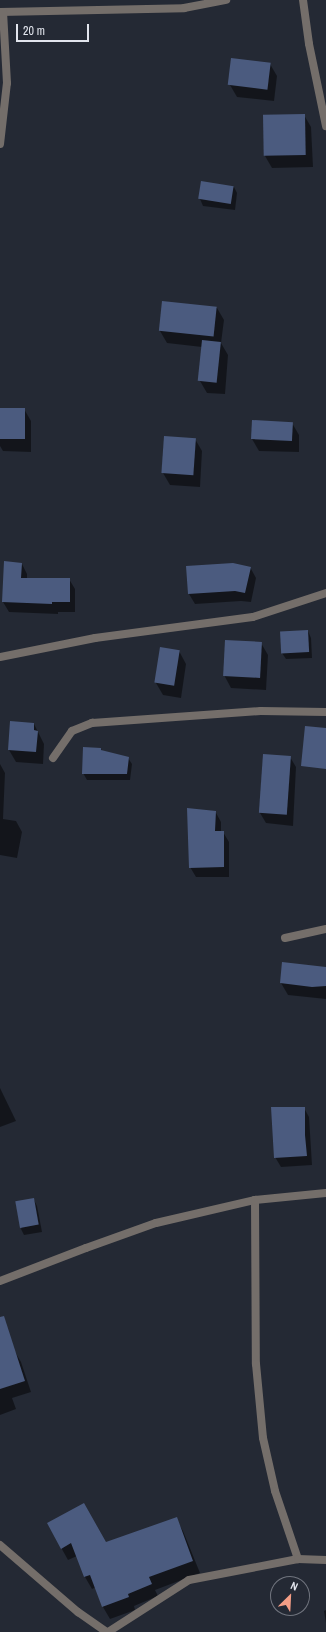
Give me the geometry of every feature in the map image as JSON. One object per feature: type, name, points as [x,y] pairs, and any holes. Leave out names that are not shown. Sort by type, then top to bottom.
[{"type":"street","points":[[0,144],[6,83],[2,12],[184,8],[226,0]]},
{"type":"street","points":[[303,0],[326,126]]},
{"type":"street","points":[[0,656],[95,638],[253,617],[326,593]]},
{"type":"street","points":[[53,758],[72,731],[92,723],[261,711],[326,712]]},
{"type":"street","points":[[285,938],[326,929]]},
{"type":"street","points":[[0,1281],[156,1223],[255,1200],[326,1193]]},
{"type":"street","points":[[255,1200],[256,1364],[263,1438],[275,1491],[298,1559]]},
{"type":"street","points":[[0,1545],[78,1612],[108,1632],[190,1580],[298,1559],[326,1560]]},
{"type":"building","points":[[231,58],[271,63],[267,90],[228,85]]},
{"type":"building","points":[[305,114],[306,155],[264,156],[263,115]]},
{"type":"building","points":[[201,181],[234,186],[231,204],[198,199]]},
{"type":"building","points":[[162,301],[217,307],[214,337],[159,331]]},
{"type":"building","points":[[202,340],[221,342],[217,383],[198,381]]},
{"type":"building","points":[[0,408],[25,408],[25,439],[0,439]]},
{"type":"building","points":[[252,420],[293,422],[292,441],[251,439]]},
{"type":"building","points":[[164,436],[196,438],[193,475],[161,473]]},
{"type":"building","points":[[4,561],[22,563],[21,578],[70,578],[70,602],[52,602],[52,604],[2,602]]},
{"type":"building","points":[[233,563],[251,567],[245,593],[235,591],[188,594],[186,566]]},
{"type":"building","points":[[308,630],[309,652],[281,653],[280,631]]},
{"type":"building","points":[[225,640],[262,642],[260,678],[223,676]]},
{"type":"building","points":[[160,647],[180,650],[174,686],[154,683]]},
{"type":"building","points":[[10,721],[34,723],[34,730],[38,731],[36,752],[8,750]]},
{"type":"building","points":[[305,726],[326,728],[326,769],[301,766]]},
{"type":"building","points":[[83,747],[101,748],[101,750],[129,757],[127,774],[82,774]]},
{"type":"building","points":[[263,754],[291,756],[287,815],[259,813]]},
{"type":"building","points":[[187,808],[216,811],[215,831],[224,831],[224,867],[189,868]]},
{"type":"building","points":[[282,962],[326,967],[326,986],[312,987],[280,983]]},
{"type":"building","points":[[271,1107],[305,1107],[307,1156],[274,1158]]},
{"type":"building","points":[[34,1198],[39,1225],[20,1228],[15,1201]]},
{"type":"building","points":[[4,1316],[25,1381],[0,1389],[0,1317]]},
{"type":"building","points":[[84,1503],[106,1542],[177,1517],[193,1561],[149,1577],[152,1584],[128,1594],[129,1597],[102,1607],[90,1575],[84,1577],[71,1543],[61,1549],[47,1523]]}]
